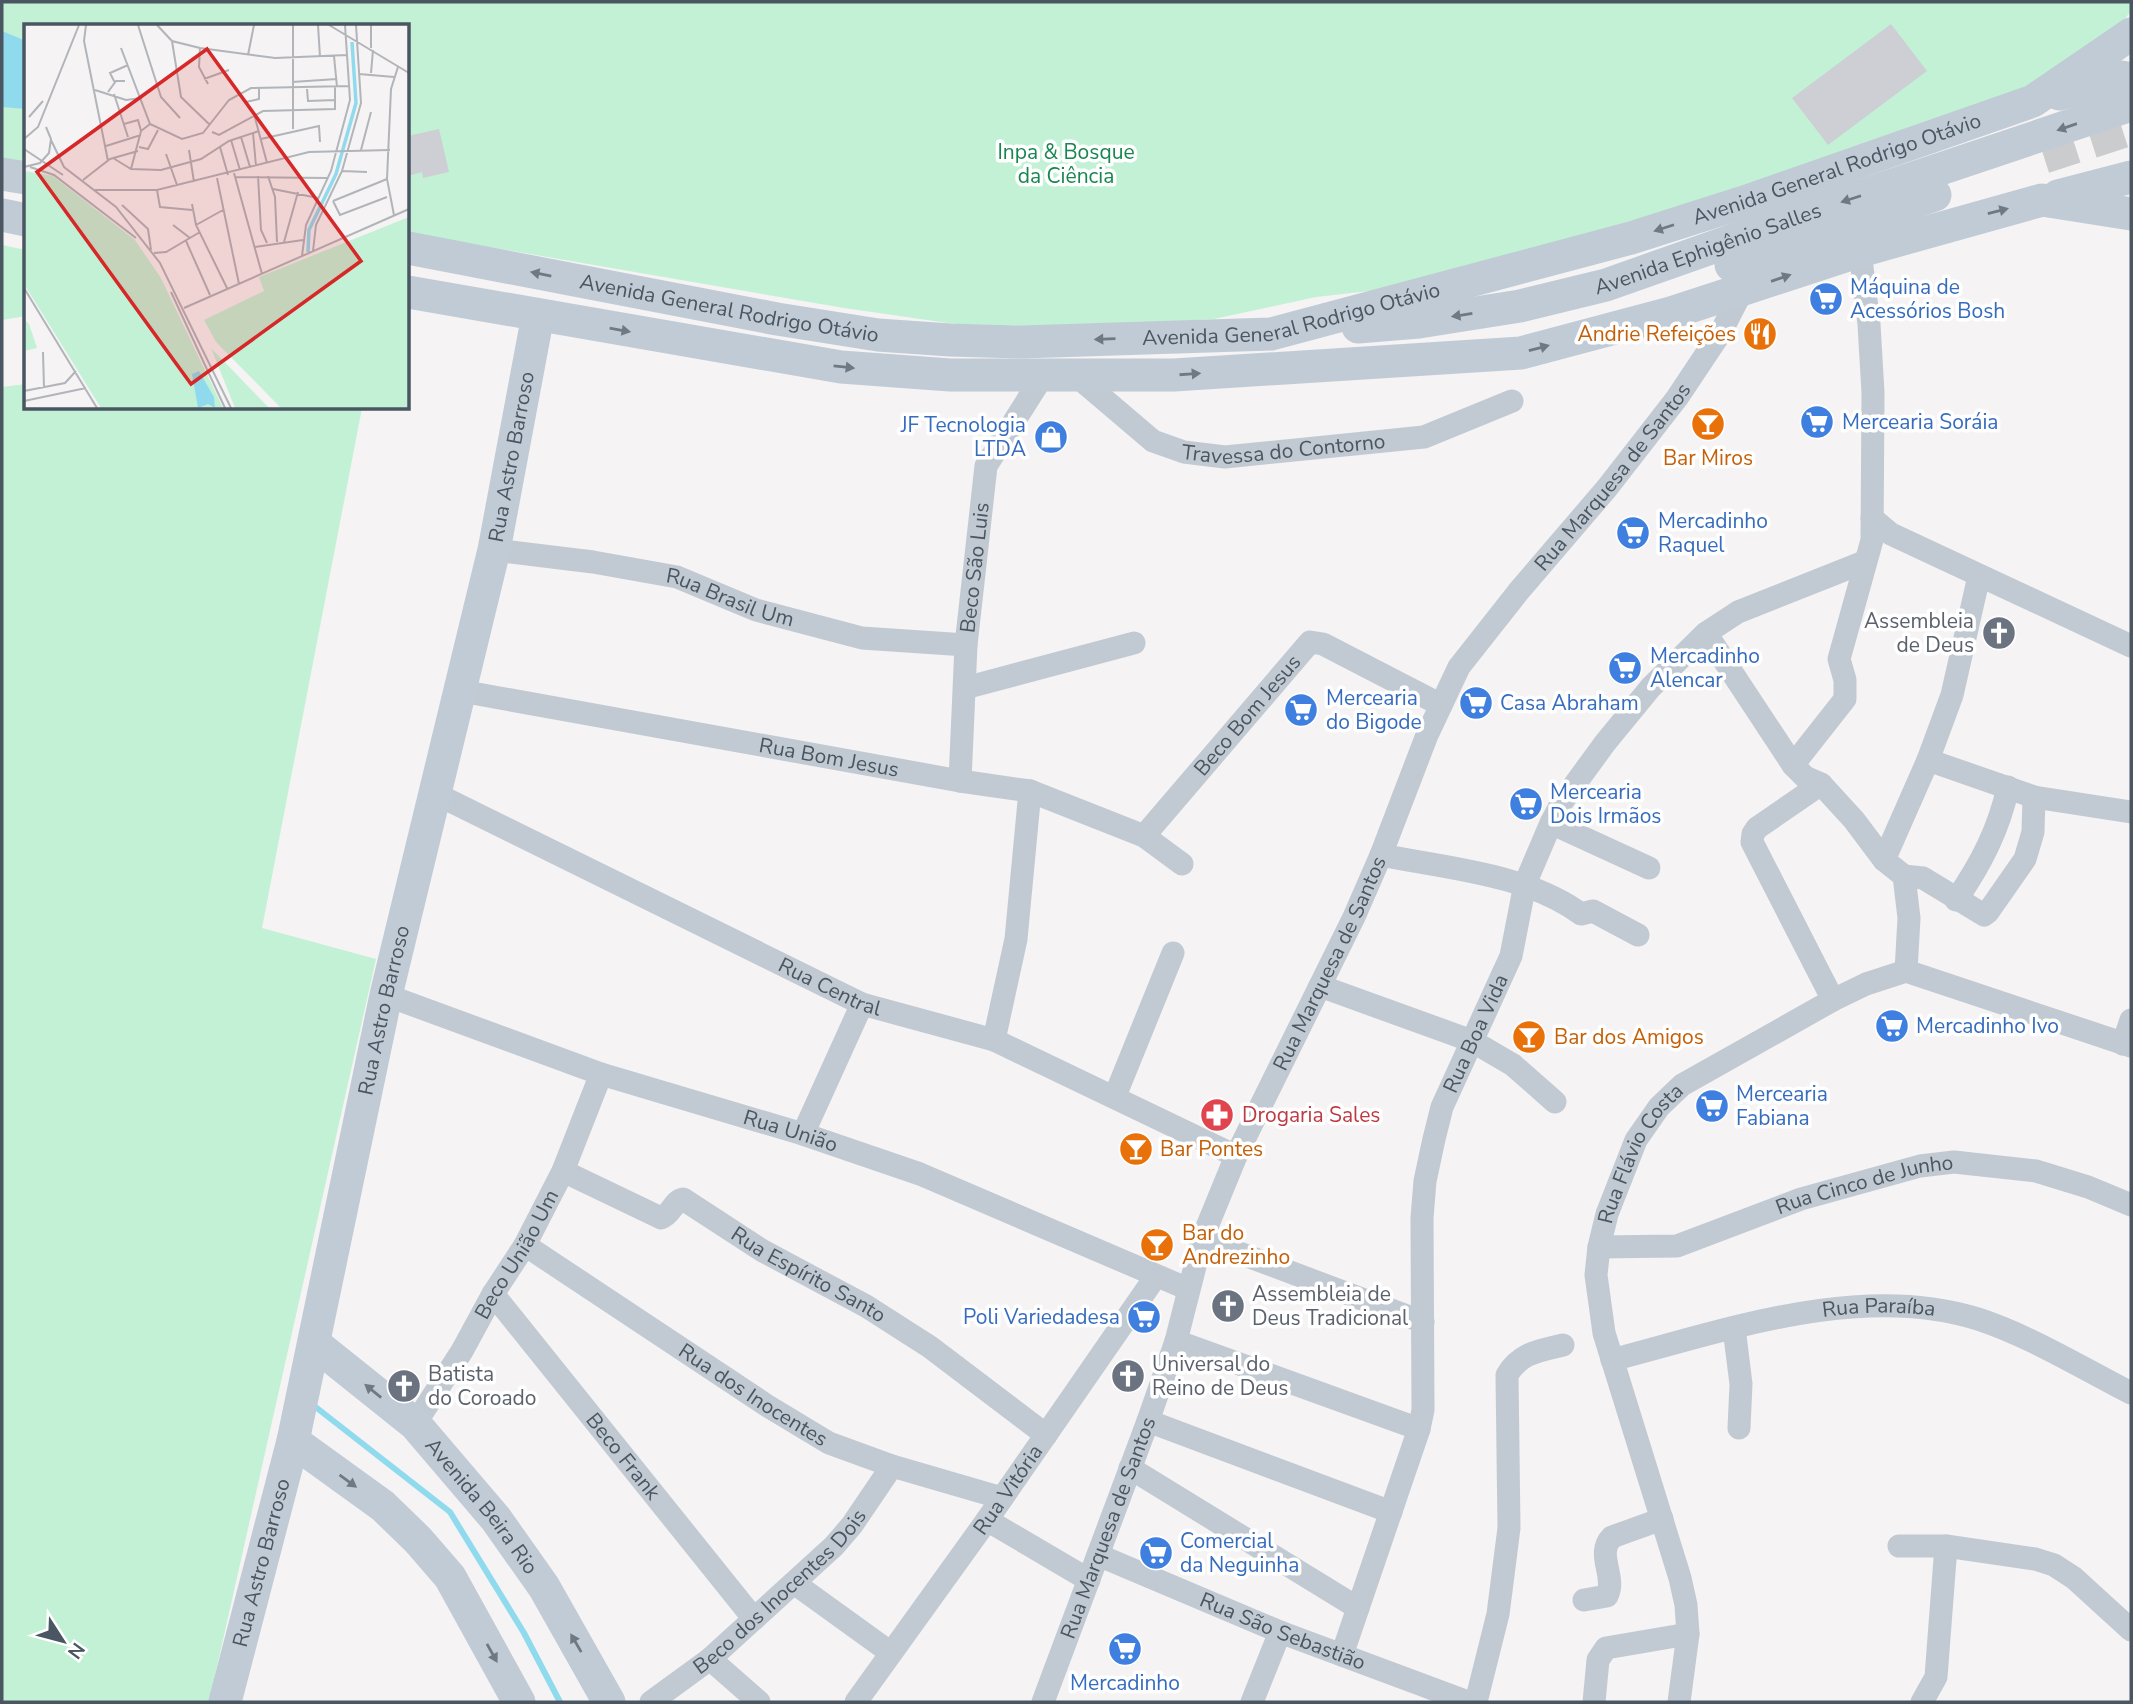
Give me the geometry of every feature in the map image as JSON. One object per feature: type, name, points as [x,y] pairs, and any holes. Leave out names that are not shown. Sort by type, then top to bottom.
[{"type":"main road","name":"Avenida General Rodrigo Otávio","points":[[410,248],[776,319],[878,335],[1021,342],[1271,334],[1631,238],[1744,202],[2033,101],[2131,34]]},
{"type":"main road","points":[[2033,101],[2122,77],[2131,79]]},
{"type":"main road","name":"Avenida Ephigênio Salles","points":[[1271,334],[1419,321],[1520,306],[1624,279],[1827,207],[2131,105]]},
{"type":"main road","name":"Avenida Ephigênio Salles","points":[[1413,358],[1563,318],[1670,285],[2043,157]]},
{"type":"main road","points":[[2,174],[24,178]]},
{"type":"main road","points":[[2042,200],[2131,177]]},
{"type":"main road","name":"Avenida General Rodrigo Otávio","points":[[410,292],[841,367],[950,375],[1174,375],[1521,353],[1742,291],[1860,251],[2042,200],[2131,214]]},
{"type":"main road","points":[[2,215],[24,220]]},
{"type":"main road","name":"Rua Astro Barroso","points":[[225,1702],[293,1441],[386,995],[494,550],[538,315]]},
{"type":"main road","name":"Avenida Beira Rio","points":[[314,1344],[415,1424],[496,1519],[544,1587],[609,1702]]},
{"type":"main road","points":[[293,1441],[383,1506],[418,1540],[450,1577],[519,1702]]},
{"type":"street","points":[[1793,765],[1845,699],[1845,680],[1839,659],[1872,540],[1874,393],[1860,251]]},
{"type":"street","name":"Rua Marquesa de Santos","points":[[1043,1702],[1148,1421],[1175,1341],[1202,1239],[1236,1156],[1381,855],[1441,705],[1460,667],[1677,398],[1721,332],[1742,291]]},
{"type":"street","name":"Travessa do Contorno","points":[[1058,374],[1153,441],[1184,452],[1224,457],[1424,438],[1512,401]]},
{"type":"street","name":"Beco São Luis","points":[[960,781],[966,645],[986,467],[1058,374]]},
{"type":"street","points":[[1872,518],[1891,534],[2131,646]]},
{"type":"street","name":"Rua Brasil Um","points":[[494,550],[593,562],[677,577],[756,610],[862,638],[966,645]]},
{"type":"street","name":"Rua Boa Vida","points":[[1342,1655],[1419,1429],[1423,1410],[1421,1255],[1425,1181],[1442,1107],[1511,956],[1525,884],[1551,822],[1562,802],[1605,743],[1651,687],[1706,633],[1738,612],[1864,562]]},
{"type":"street","points":[[1884,860],[1928,760],[1952,695],[1979,576]]},
{"type":"street","points":[[1706,633],[1793,765],[1805,777],[1821,784],[1854,820],[1884,860],[1905,876],[1923,878],[1983,915],[1992,908],[2025,859],[2033,832],[2035,797]]},
{"type":"street","name":"Beco Bom Jesus","points":[[1144,836],[1310,642],[1318,642],[1441,705]]},
{"type":"street","points":[[965,688],[1134,643]]},
{"type":"street","name":"Rua Bom Jesus","points":[[461,691],[960,781],[1030,791],[1144,836],[1182,864]]},
{"type":"street","points":[[1928,760],[2035,797],[2131,812]]},
{"type":"street","points":[[1821,784],[1757,828],[1752,842],[1833,1000]]},
{"type":"street","points":[[1956,900],[1991,844],[2008,787]]},
{"type":"street","points":[[995,1040],[1016,939],[1030,791]]},
{"type":"street","name":"Rua Central","points":[[434,793],[862,1004],[995,1040],[1236,1156]]},
{"type":"street","points":[[1551,822],[1649,868]]},
{"type":"street","points":[[1381,855],[1525,884],[1567,904],[1581,914],[1593,911],[1638,935]]},
{"type":"street","points":[[1905,876],[1909,918],[1906,971],[2127,1045],[2131,1020]]},
{"type":"street","points":[[1115,1096],[1173,954]]},
{"type":"street","name":"Rua Flávio Costa","points":[[1679,1702],[1688,1634],[1686,1605],[1604,1333],[1596,1275],[1607,1214],[1636,1140],[1659,1107],[1682,1085],[1833,1000],[1866,984],[1906,971]]},
{"type":"street","points":[[1320,986],[1472,1041],[1513,1065],[1555,1102]]},
{"type":"street","name":"Rua União","points":[[386,995],[601,1074],[803,1133],[920,1174],[1188,1289]]},
{"type":"street","points":[[803,1133],[862,1004]]},
{"type":"street","name":"Beco União Um","points":[[415,1424],[525,1245],[563,1171],[601,1074]]},
{"type":"street","name":"Rua Cinco de Junho","points":[[1599,1247],[1678,1246],[1801,1199],[1910,1169],[1954,1162],[2036,1171],[2088,1187],[2131,1205]]},
{"type":"street","name":"Rua Espírito Santo","points":[[563,1171],[635,1208],[661,1218],[669,1214],[678,1200],[683,1199],[763,1251],[866,1306],[930,1347],[1046,1435]]},
{"type":"street","points":[[1202,1239],[1423,1322]]},
{"type":"street","name":"Rua dos Inocentes","points":[[525,1245],[766,1405],[829,1443],[892,1466],[1002,1498]]},
{"type":"street","name":"Rua Vitória","points":[[856,1702],[988,1520],[1156,1276]]},
{"type":"street","name":"Beco Frank","points":[[493,1294],[754,1619]]},
{"type":"street","name":"Rua Paraíba","points":[[1612,1360],[1789,1316],[1861,1306],[1900,1305],[1940,1310],[1978,1319],[2011,1332],[2131,1393]]},
{"type":"street","points":[[1734,1328],[1741,1384],[1739,1428]]},
{"type":"street","points":[[1175,1341],[1419,1429]]},
{"type":"street","points":[[1476,1702],[1498,1614],[1509,1528],[1507,1375],[1514,1363],[1526,1354],[1563,1345]]},
{"type":"street","points":[[1148,1421],[1391,1512]]},
{"type":"street","name":"Beco dos Inocentes Dois","points":[[651,1702],[710,1659],[834,1546],[852,1525],[892,1466]]},
{"type":"street","points":[[1130,1468],[1358,1608]]},
{"type":"street","points":[[1584,1600],[1607,1597],[1611,1589],[1604,1548],[1608,1542],[1612,1538],[1662,1519]]},
{"type":"street","points":[[988,1520],[1089,1580]]},
{"type":"street","points":[[1899,1546],[1946,1546],[2035,1559],[2054,1565],[2074,1578],[2131,1630]]},
{"type":"street","points":[[1922,1702],[1936,1677],[1946,1546]]},
{"type":"street","name":"Rua São Sebastião","points":[[1098,1555],[1280,1632],[1468,1702]]},
{"type":"street","points":[[794,1583],[891,1653]]},
{"type":"street","points":[[1252,1702],[1280,1632]]},
{"type":"street","points":[[1594,1702],[1598,1660],[1606,1648],[1688,1634]]},
{"type":"street","points":[[710,1659],[759,1702]]},
{"type":"green space","name":"Inpa & Bosque da Ciência","points":[[2,2],[2131,2],[2131,11],[2118,28],[2027,86],[1948,119],[1668,210],[1387,289],[1316,297],[1214,319],[1084,327],[955,324],[844,308],[410,233],[410,24],[24,24],[24,165],[2,161]]},
{"type":"green space","points":[[2,245],[24,250],[24,316],[2,320]]},
{"type":"green space","points":[[24,384],[24,410],[362,410],[262,928],[376,959],[209,1702],[2,1702],[2,387]]},
{"type":"water","points":[[2,31],[24,40],[24,109],[2,107]]},
{"type":"building","points":[[1891,24],[1927,71],[1828,145],[1792,98]]},
{"type":"building","points":[[439,129],[449,172],[423,178],[422,172],[410,175],[410,136]]},
{"type":"waterway","points":[[313,1405],[450,1512],[524,1633],[560,1702]]},
{"type":"tunnel","points":[[2044,157],[2131,129]]},
{"type":"place","name":"Máquina de Acessórios Bosh","points":[[1826,299]]},
{"type":"place","name":"Andrie Refeições","points":[[1760,334]]},
{"type":"place","name":"Mercearia Soráia","points":[[1817,422]]},
{"type":"place","name":"Bar Miros","points":[[1708,424]]},
{"type":"place","name":"JF Tecnologia LTDA","points":[[1051,437]]},
{"type":"place","name":"Mercadinho Raquel","points":[[1633,533]]},
{"type":"place","name":"Assembleia de Deus","points":[[1999,633]]},
{"type":"place","name":"Mercadinho Alencar","points":[[1625,668]]},
{"type":"place","name":"Casa Abraham","points":[[1476,703]]},
{"type":"place","name":"Mercearia do Bigode","points":[[1301,710]]},
{"type":"place","name":"Mercearia Dois Irmãos","points":[[1526,804]]},
{"type":"place","name":"Mercadinho Ivo","points":[[1892,1026]]},
{"type":"place","name":"Bar dos Amigos","points":[[1529,1037]]},
{"type":"place","name":"Mercearia Fabiana","points":[[1712,1106]]},
{"type":"place","name":"Drogaria Sales","points":[[1217,1115]]},
{"type":"place","name":"Bar Pontes","points":[[1136,1149]]},
{"type":"place","name":"Bar do Andrezinho","points":[[1157,1245]]},
{"type":"place","name":"Assembleia de Deus Tradicional","points":[[1228,1306]]},
{"type":"place","name":"Poli Variedadesa","points":[[1144,1317]]},
{"type":"place","name":"Universal do Reino de Deus","points":[[1128,1376]]},
{"type":"place","name":"Batista do Coroado","points":[[404,1386]]},
{"type":"place","name":"Comercial da Neguinha","points":[[1156,1553]]},
{"type":"place","name":"Mercadinho","points":[[1125,1649]]}]
